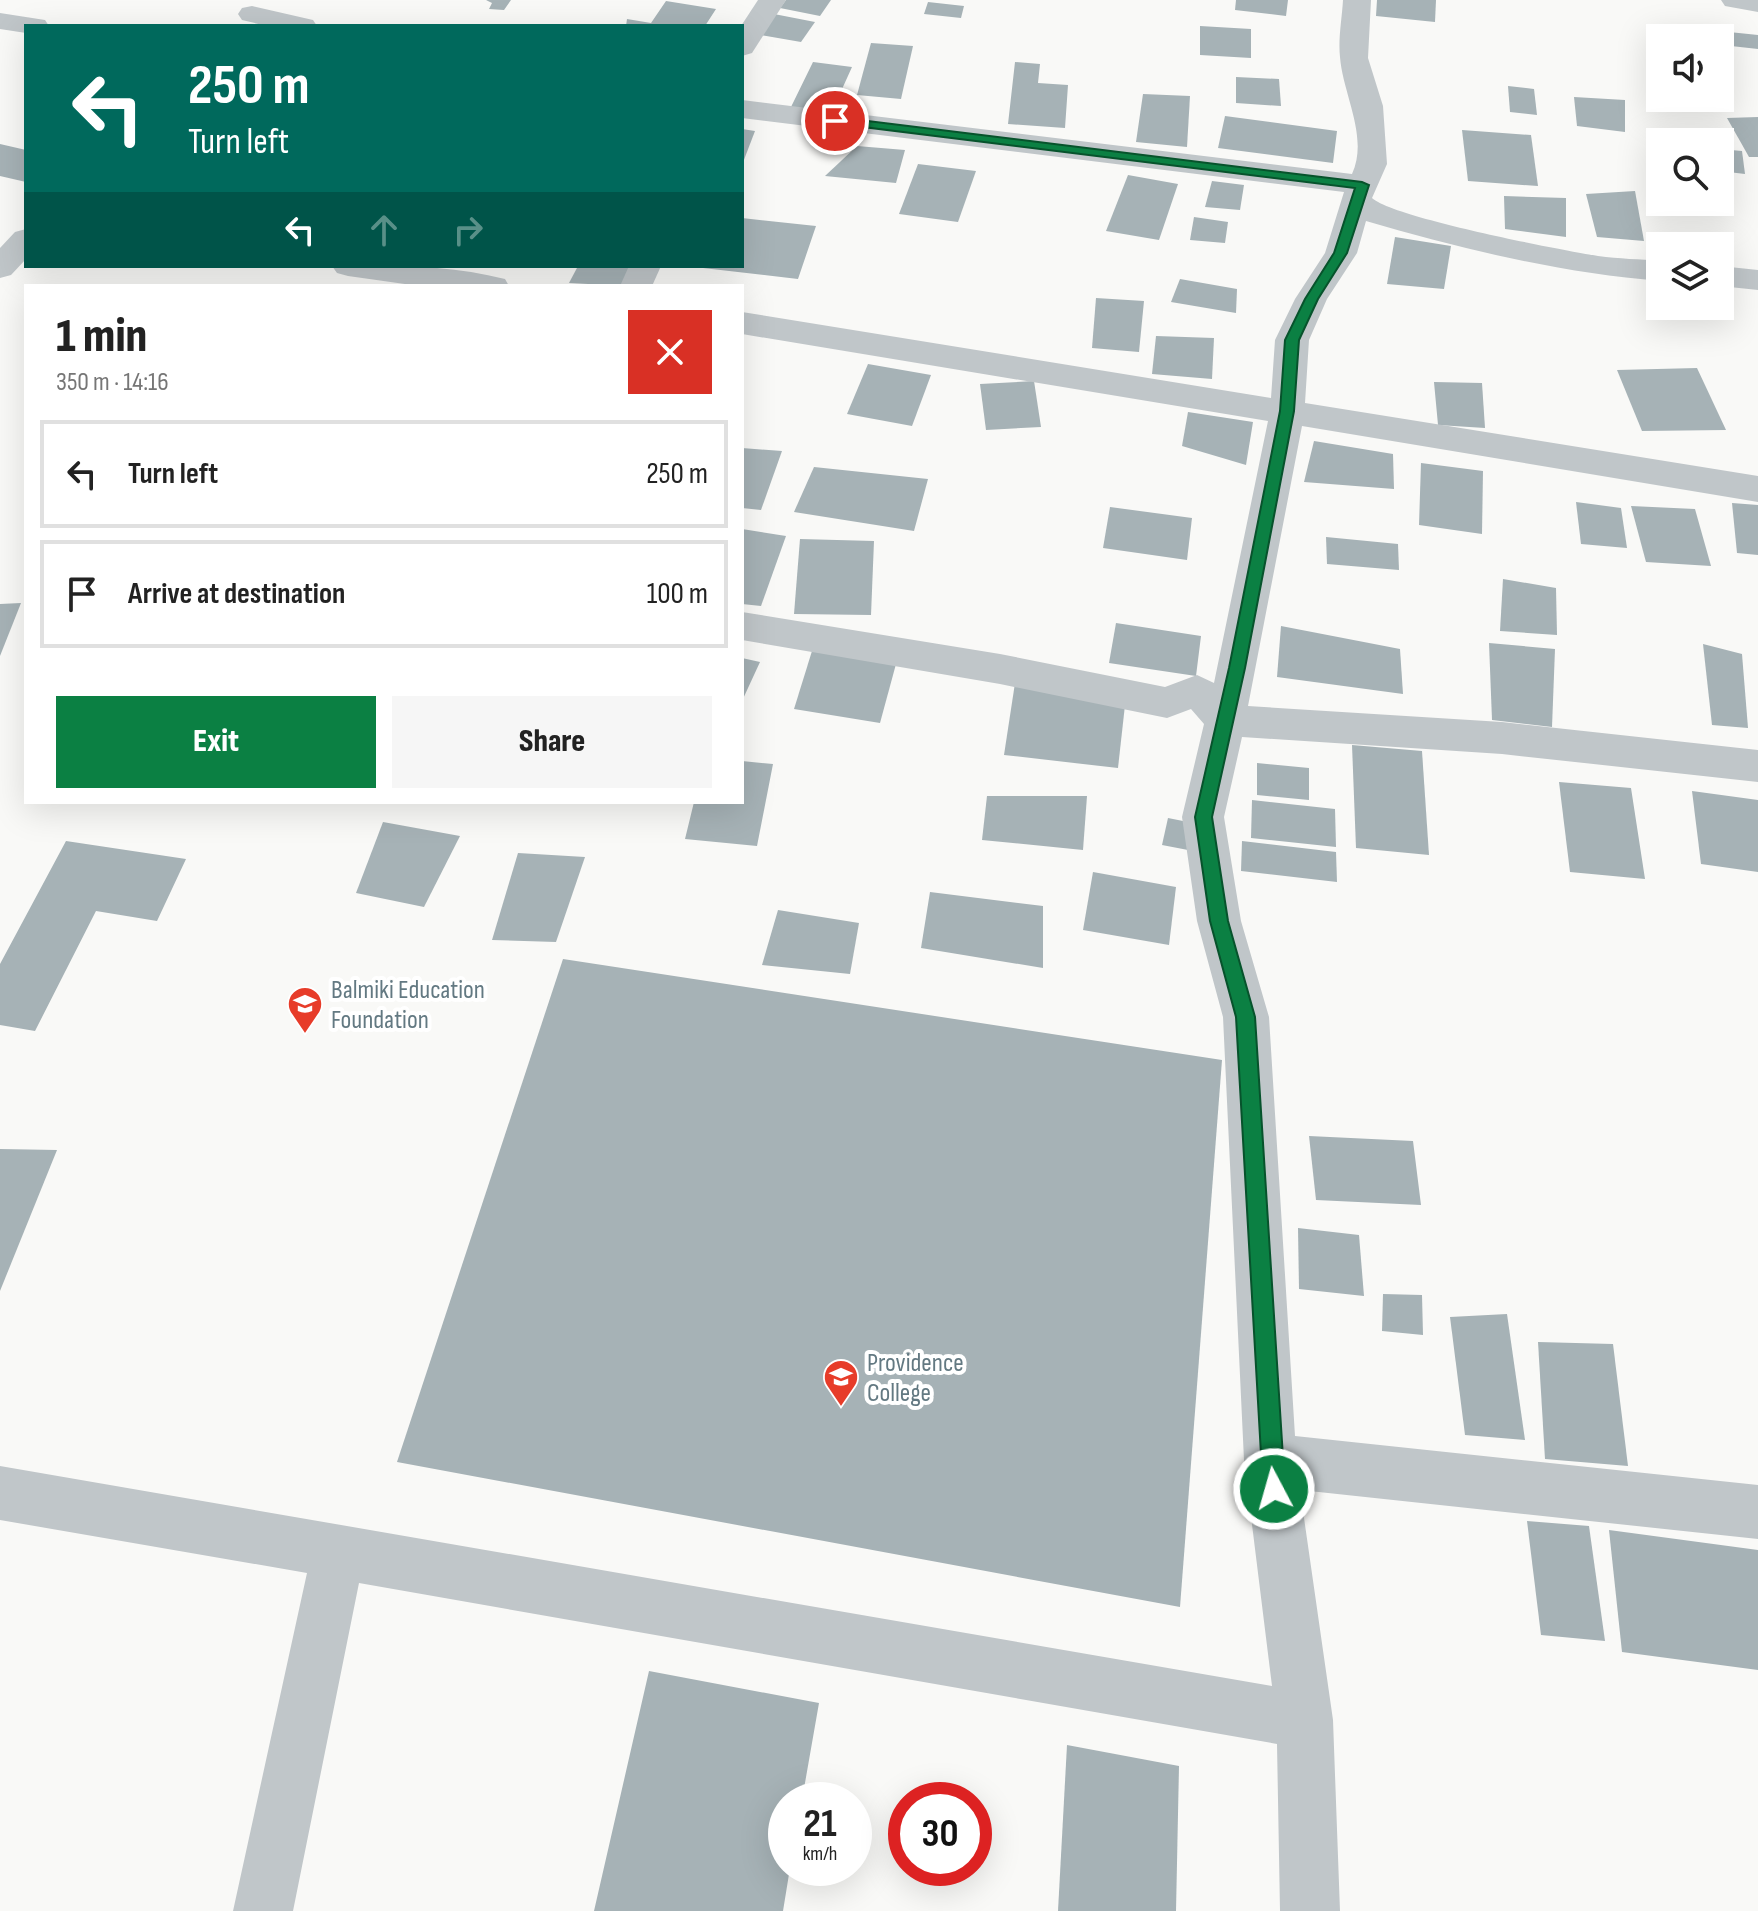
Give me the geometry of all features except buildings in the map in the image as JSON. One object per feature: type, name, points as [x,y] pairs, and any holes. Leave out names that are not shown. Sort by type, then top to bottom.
[{"type":"street","points":[[744,44],[772,0]]},
{"type":"street","points":[[1310,1911],[1305,1720],[1270,1460],[1246,1017],[1219,921],[1203,817],[1287,411],[1292,340],[1311,299],[1341,253],[1359,193],[1372,164],[1368,106],[1354,58],[1357,0]]},
{"type":"street","points":[[1735,0],[1758,4]]},
{"type":"street","points":[[252,13],[295,24]]},
{"type":"street","points":[[0,21],[24,24]]},
{"type":"street","points":[[744,109],[1359,193]]},
{"type":"street","points":[[1359,193],[1369,212],[1420,227],[1599,266],[1646,270]]},
{"type":"street","points":[[0,268],[24,241]]},
{"type":"street","points":[[362,268],[478,284]]},
{"type":"street","points":[[1734,277],[1758,280]]},
{"type":"street","points":[[744,323],[1758,489]]},
{"type":"street","points":[[744,626],[1000,669],[1167,703],[1197,690],[1225,720],[1502,738],[1758,766]]},
{"type":"street","points":[[1270,1460],[1758,1512]]},
{"type":"street","points":[[0,1493],[1305,1720]]},
{"type":"street","points":[[263,1911],[338,1554]]},
{"type":"place","name":"Balmiki Education Foundation","points":[[305,1035]]},
{"type":"place","name":"Providence College","points":[[841,1408]]},
{"type":"route","points":[[835,121],[1362,185],[1341,253],[1311,299],[1292,340],[1287,411],[1237,668],[1203,817],[1219,921],[1246,1017],[1263,1350],[1274,1489]]}]
